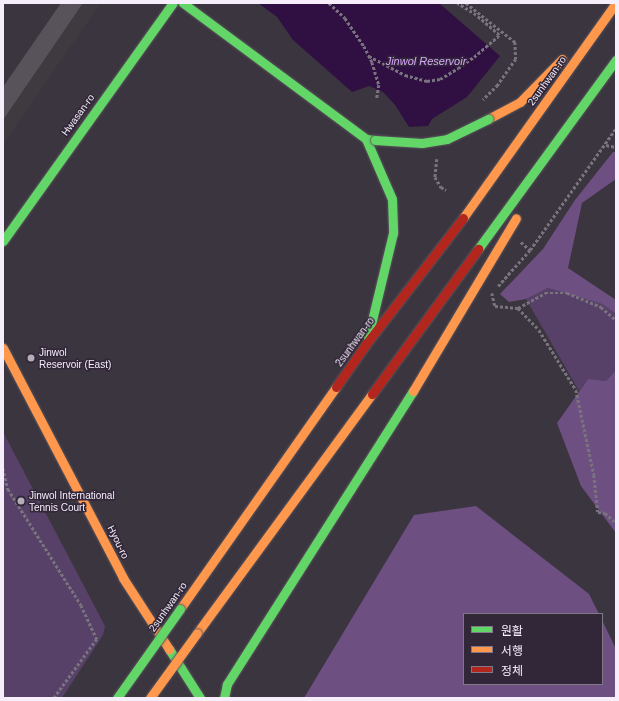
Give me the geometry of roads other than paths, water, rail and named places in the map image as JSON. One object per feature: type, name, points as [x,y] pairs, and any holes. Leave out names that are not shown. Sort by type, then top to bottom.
[{"type":"main road","name":"Hwasan-ro","points":[[3,241],[57,163],[173,3]]},
{"type":"main road","points":[[183,3],[371,139],[422,143],[447,139],[520,102],[616,3]]},
{"type":"main road","name":"2sunhwan-ro","points":[[117,698],[366,344],[450,236],[616,3]]},
{"type":"main road","points":[[150,698],[616,60]]},
{"type":"main road","points":[[224,698],[227,684],[404,404],[578,111]]},
{"type":"main road","points":[[366,344],[393,233],[392,199],[371,139]]},
{"type":"main road","name":"Hyou-ro","points":[[3,348],[123,578],[200,698]]},
{"type":"water","name":"Jinwol Reservoir","points":[[258,3],[439,3],[500,56],[467,97],[432,119],[428,126],[409,127],[395,105],[383,92],[369,86],[352,92],[293,40],[277,17]]},
{"type":"place","name":"Jinwol Reservoir (East)","points":[[31,358]]},
{"type":"place","name":"Jinwol International Tennis Court","points":[[21,501]]}]
